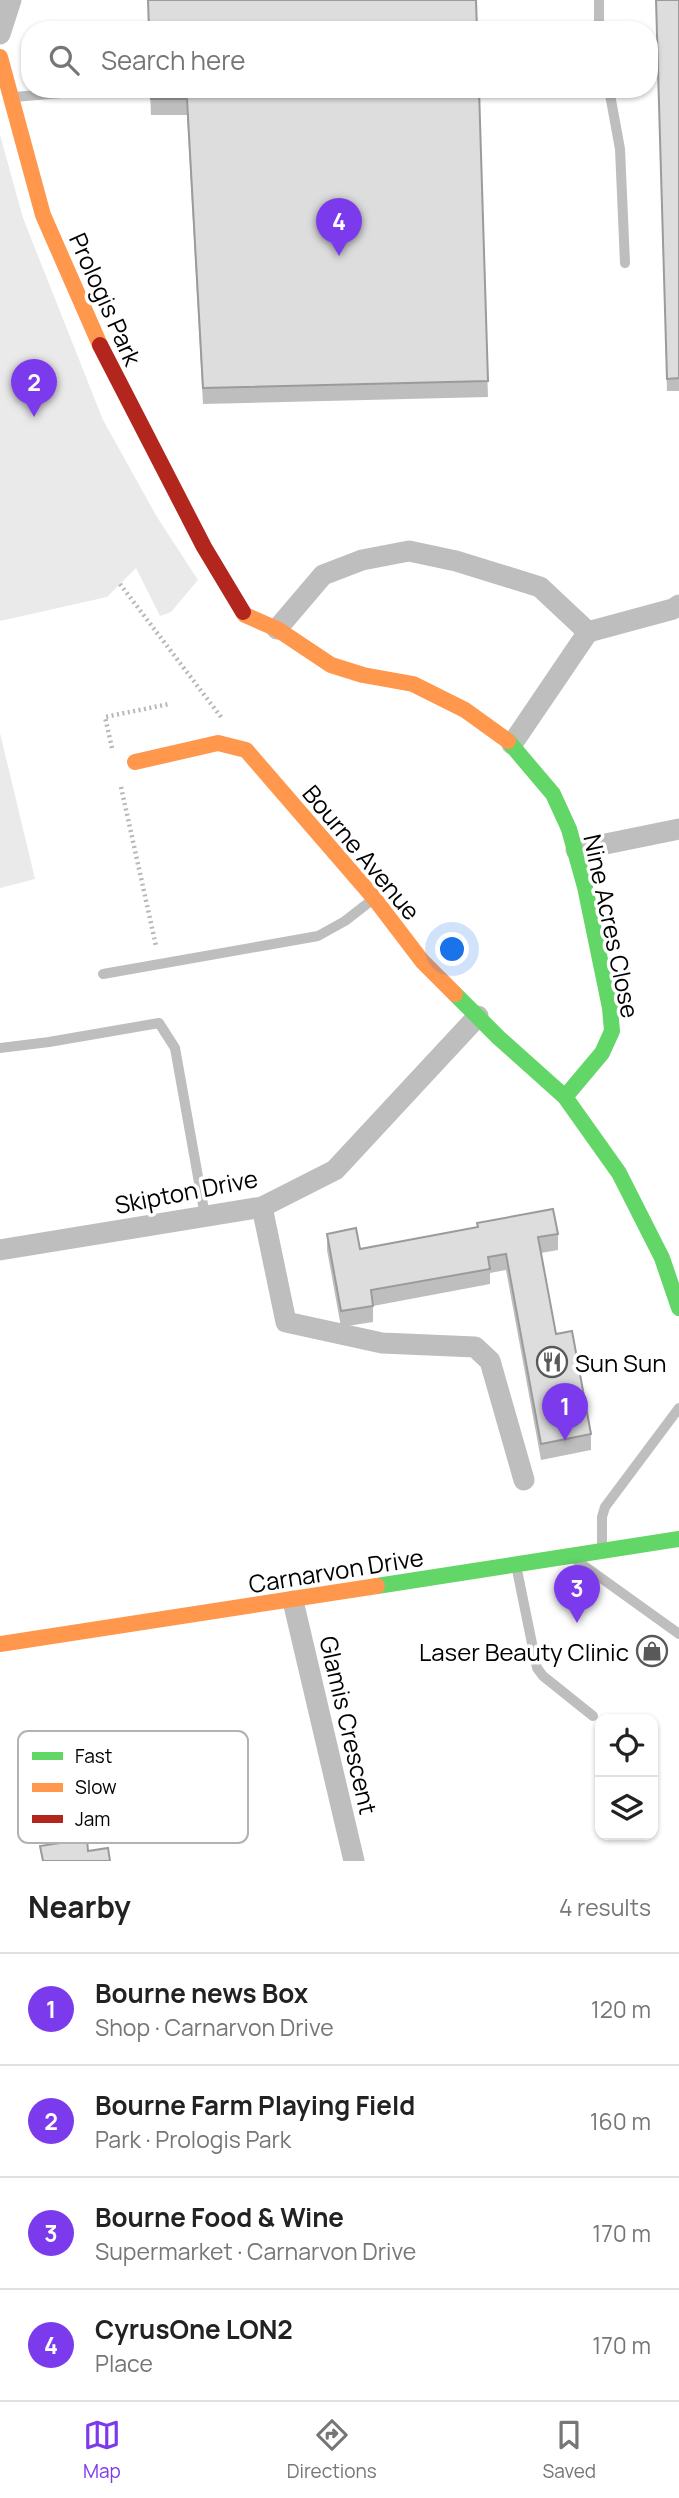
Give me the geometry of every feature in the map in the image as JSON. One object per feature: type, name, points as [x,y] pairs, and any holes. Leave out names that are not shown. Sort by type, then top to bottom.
[{"type":"street","points":[[0,34],[11,0]]},
{"type":"street","name":"Prologis Park","points":[[0,57],[43,215],[106,358],[205,547],[245,615],[277,629]]},
{"type":"street","points":[[277,629],[323,575],[362,560],[409,551],[456,561],[540,587],[588,632]]},
{"type":"street","points":[[512,744],[588,632],[677,612]]},
{"type":"street","name":"Nine Acres Close","points":[[277,629],[331,665],[363,675],[413,684],[465,710],[512,744],[553,794],[576,850],[607,994],[611,1031],[602,1053],[565,1097]]},
{"type":"street","points":[[135,762],[218,743],[246,750]]},
{"type":"street","name":"Bourne Avenue","points":[[246,750],[374,898],[422,961],[499,1038],[565,1097],[618,1173],[662,1258],[679,1308]]},
{"type":"street","points":[[576,850],[679,829]]},
{"type":"street","name":"Skipton Drive","points":[[0,1250],[262,1207],[335,1170],[478,1016]]},
{"type":"street","points":[[262,1207],[286,1322],[382,1343],[475,1347],[490,1361],[524,1480]]},
{"type":"street","name":"Carnarvon Drive","points":[[0,1644],[293,1601],[679,1539]]},
{"type":"street","name":"Glamis Crescent","points":[[293,1601],[354,1861]]},
{"type":"lane","points":[[599,0],[599,21]]},
{"type":"lane","points":[[11,97],[21,96]]},
{"type":"lane","points":[[611,98],[620,149],[625,263]]},
{"type":"lane","points":[[103,974],[318,936],[345,921],[374,898]]},
{"type":"lane","points":[[0,1048],[159,1023],[176,1048],[205,1216]]},
{"type":"lane","points":[[602,1550],[602,1517],[605,1507],[679,1408]]},
{"type":"lane","points":[[570,1555],[679,1634]]},
{"type":"lane","points":[[515,1564],[537,1668],[543,1676],[593,1716]]},
{"type":"path","points":[[120,584],[246,750]]},
{"type":"path","points":[[114,756],[105,717],[169,704]]},
{"type":"path","points":[[120,782],[160,964]]},
{"type":"shaded area","points":[[0,135],[23,218],[103,420],[157,517],[198,580],[171,612],[160,616],[136,568],[107,597],[0,621]]},
{"type":"shaded area","points":[[0,733],[35,879],[0,888]]},
{"type":"building","points":[[148,0],[476,0],[477,21],[149,21]]},
{"type":"building","points":[[656,0],[679,0],[679,378],[667,379],[658,21]]},
{"type":"building","points":[[479,98],[488,381],[203,388],[187,99],[151,99]]},
{"type":"building","points":[[553,1209],[558,1234],[538,1237],[556,1334],[572,1331],[591,1434],[541,1444],[506,1254],[488,1257],[490,1269],[371,1290],[373,1306],[341,1311],[327,1234],[356,1228],[360,1249],[478,1227],[477,1223]]},
{"type":"building","points":[[87,1843],[88,1851],[108,1848],[110,1861],[43,1861],[40,1846]]},
{"type":"traffic: fast","points":[[508,741],[553,794],[569,829],[585,887],[610,1008],[612,1031],[602,1053],[565,1097]]},
{"type":"traffic: fast","points":[[455,994],[565,1097],[619,1173],[662,1258],[679,1308]]},
{"type":"traffic: fast","points":[[377,1586],[679,1539]]},
{"type":"traffic: slow","points":[[0,57],[43,215],[100,345]]},
{"type":"traffic: slow","points":[[243,612],[277,629],[331,665],[363,675],[413,684],[465,710],[508,741]]},
{"type":"traffic: slow","points":[[135,762],[218,743],[246,750],[374,898],[422,961],[455,994]]},
{"type":"traffic: slow","points":[[0,1644],[377,1586]]},
{"type":"traffic: jam","points":[[100,345],[204,547],[243,612]]},
{"type":"place","name":"CyrusOne LON2","points":[[339,256]]},
{"type":"place","name":"Bourne Farm Playing Field","points":[[34,417]]},
{"type":"place","name":"Sun Sun","points":[[552,1362]]},
{"type":"place","name":"Bourne news Box","points":[[565,1441]]},
{"type":"place","name":"Bourne Food & Wine","points":[[577,1623]]},
{"type":"place","name":"Laser Beauty Clinic","points":[[652,1651]]}]
